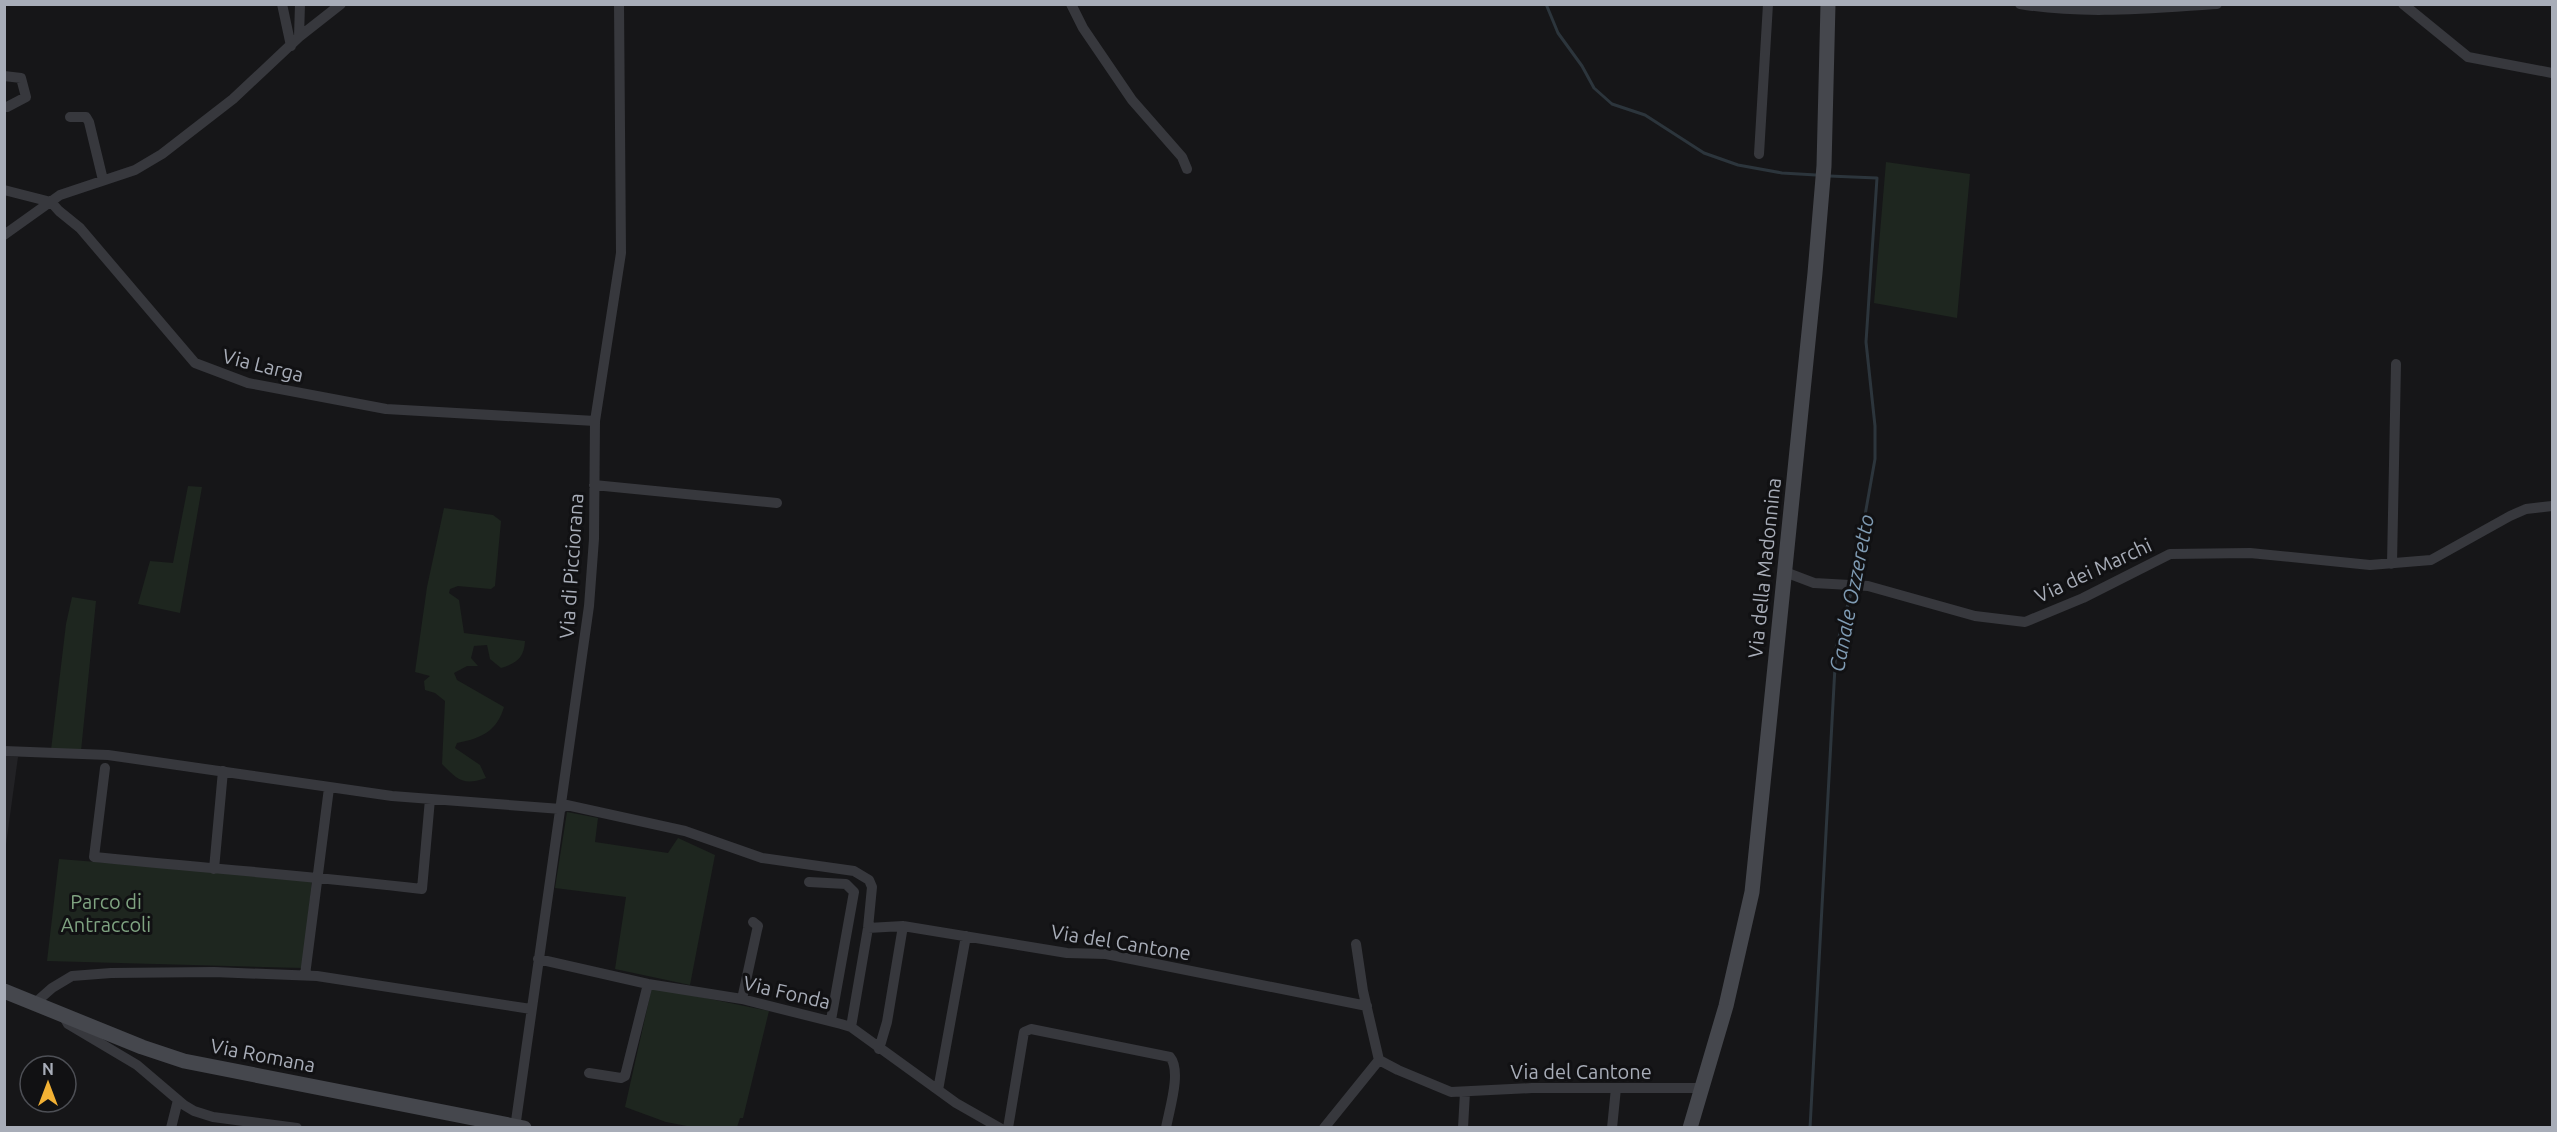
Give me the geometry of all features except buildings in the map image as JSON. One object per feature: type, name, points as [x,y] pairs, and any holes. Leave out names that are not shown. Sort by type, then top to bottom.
[{"type":"street","points":[[282,4],[295,41]]},
{"type":"street","points":[[295,41],[300,4]]},
{"type":"street","points":[[4,235],[60,195],[135,170],[162,154],[233,99],[295,41],[341,4]]},
{"type":"street","name":"Via di Picciorana","points":[[518,1127],[538,959],[590,606],[594,539],[595,421],[621,253],[619,4]]},
{"type":"street","points":[[1071,4],[1083,28],[1132,100],[1182,157],[1187,169]]},
{"type":"street","points":[[1759,154],[1768,4]]},
{"type":"street","name":"Via della Madonnina","points":[[1690,1128],[1726,1006],[1752,892],[1823,178],[1828,4]]},
{"type":"street","points":[[2020,4],[2037,8],[2113,10],[2217,4]]},
{"type":"street","points":[[2403,4],[2468,57],[2553,73]]},
{"type":"street","points":[[4,76],[21,78],[26,93],[26,97],[21,101],[7,106]]},
{"type":"street","points":[[70,117],[86,117],[89,122],[103,180]]},
{"type":"street","points":[[4,190],[51,202]]},
{"type":"street","name":"Via Larga","points":[[51,202],[58,212],[80,228],[195,363],[210,371],[248,382],[386,409],[595,421]]},
{"type":"street","points":[[2392,564],[2396,364]]},
{"type":"street","points":[[594,485],[777,503]]},
{"type":"street","name":"Via dei Marchi","points":[[1785,572],[1814,583],[1879,589],[1976,616],[2025,622],[2083,598],[2170,554],[2250,553],[2370,566],[2431,560],[2510,516],[2526,509],[2553,506]]},
{"type":"street","points":[[4,752],[108,755],[329,788],[430,799],[561,807],[685,831],[762,858],[854,871],[869,880],[872,887],[868,928],[851,1027]]},
{"type":"street","points":[[105,768],[94,857],[317,876],[422,889],[430,799]]},
{"type":"street","points":[[214,869],[223,771]]},
{"type":"street","points":[[305,975],[329,788]]},
{"type":"street","points":[[809,882],[846,884],[854,892],[831,1020]]},
{"type":"street","points":[[742,999],[758,926],[753,922]]},
{"type":"street","points":[[879,1049],[903,926]]},
{"type":"street","name":"Via del Cantone","points":[[868,928],[903,926],[1067,953],[1106,954],[1367,1006]]},
{"type":"street","points":[[938,1089],[966,936]]},
{"type":"street","points":[[1324,1128],[1379,1060],[1356,944]]},
{"type":"street","name":"Via Fonda","points":[[538,959],[648,984],[742,999],[831,1020],[851,1027],[938,1089],[1000,1128]]},
{"type":"street","points":[[35,1003],[72,976],[92,973],[214,972],[305,975],[531,1010]]},
{"type":"street","points":[[589,1073],[621,1078],[625,1076],[648,984]]},
{"type":"street","name":"Via Romana","points":[[4,991],[136,1045],[194,1063],[518,1127]]},
{"type":"street","points":[[63,1015],[68,1024],[133,1063],[194,1111],[213,1117],[297,1128]]},
{"type":"street","points":[[1008,1128],[1024,1032],[1031,1029],[1170,1057],[1174,1062],[1176,1072],[1166,1128]]},
{"type":"street","points":[[133,1063],[127,1051],[136,1045]]},
{"type":"street","name":"Via del Cantone","points":[[1379,1060],[1442,1089],[1465,1092],[1532,1088],[1701,1088]]},
{"type":"street","points":[[1612,1128],[1616,1088]]},
{"type":"street","points":[[1464,1128],[1465,1092]]},
{"type":"street","points":[[171,1128],[178,1100]]},
{"type":"shaded area","points":[[5,756],[18,757],[5,852]]},
{"type":"green space","points":[[1886,162],[1970,174],[1957,318],[1874,303]]},
{"type":"green space","points":[[188,486],[202,487],[180,613],[138,604],[150,561],[173,563]]},
{"type":"green space","points":[[444,508],[493,515],[501,521],[495,586],[491,589],[458,586],[450,589],[449,593],[459,600],[464,633],[525,641],[519,659],[501,668],[490,659],[487,645],[474,646],[471,658],[478,666],[467,666],[454,673],[457,680],[504,707],[493,728],[474,739],[457,743],[455,748],[480,765],[486,778],[472,781],[457,778],[442,764],[445,701],[435,693],[425,690],[424,681],[430,676],[415,672],[427,587]]},
{"type":"green space","points":[[72,597],[96,601],[81,751],[51,750],[66,624]]},
{"type":"green space","points":[[567,812],[598,818],[595,842],[668,853],[678,838],[715,855],[690,985],[615,969],[626,897],[555,888]]},
{"type":"green space","name":"Parco di Antraccoli","points":[[59,859],[312,879],[303,968],[47,961]]},
{"type":"green space","points":[[652,987],[769,1011],[743,1118],[740,1118],[737,1127],[692,1127],[666,1122],[625,1107]]},
{"type":"waterway","name":"Canale Ozzeretto","points":[[1546,4],[1558,33],[1582,66],[1594,88],[1612,104],[1645,115],[1704,153],[1738,165],[1782,173],[1816,175]]},
{"type":"waterway","name":"Canale Ozzeretto","points":[[1829,176],[1877,178],[1866,342],[1875,426],[1875,459],[1853,583]]},
{"type":"waterway","name":"Canale Ozzeretto","points":[[1810,1128],[1836,648],[1852,589]]}]
